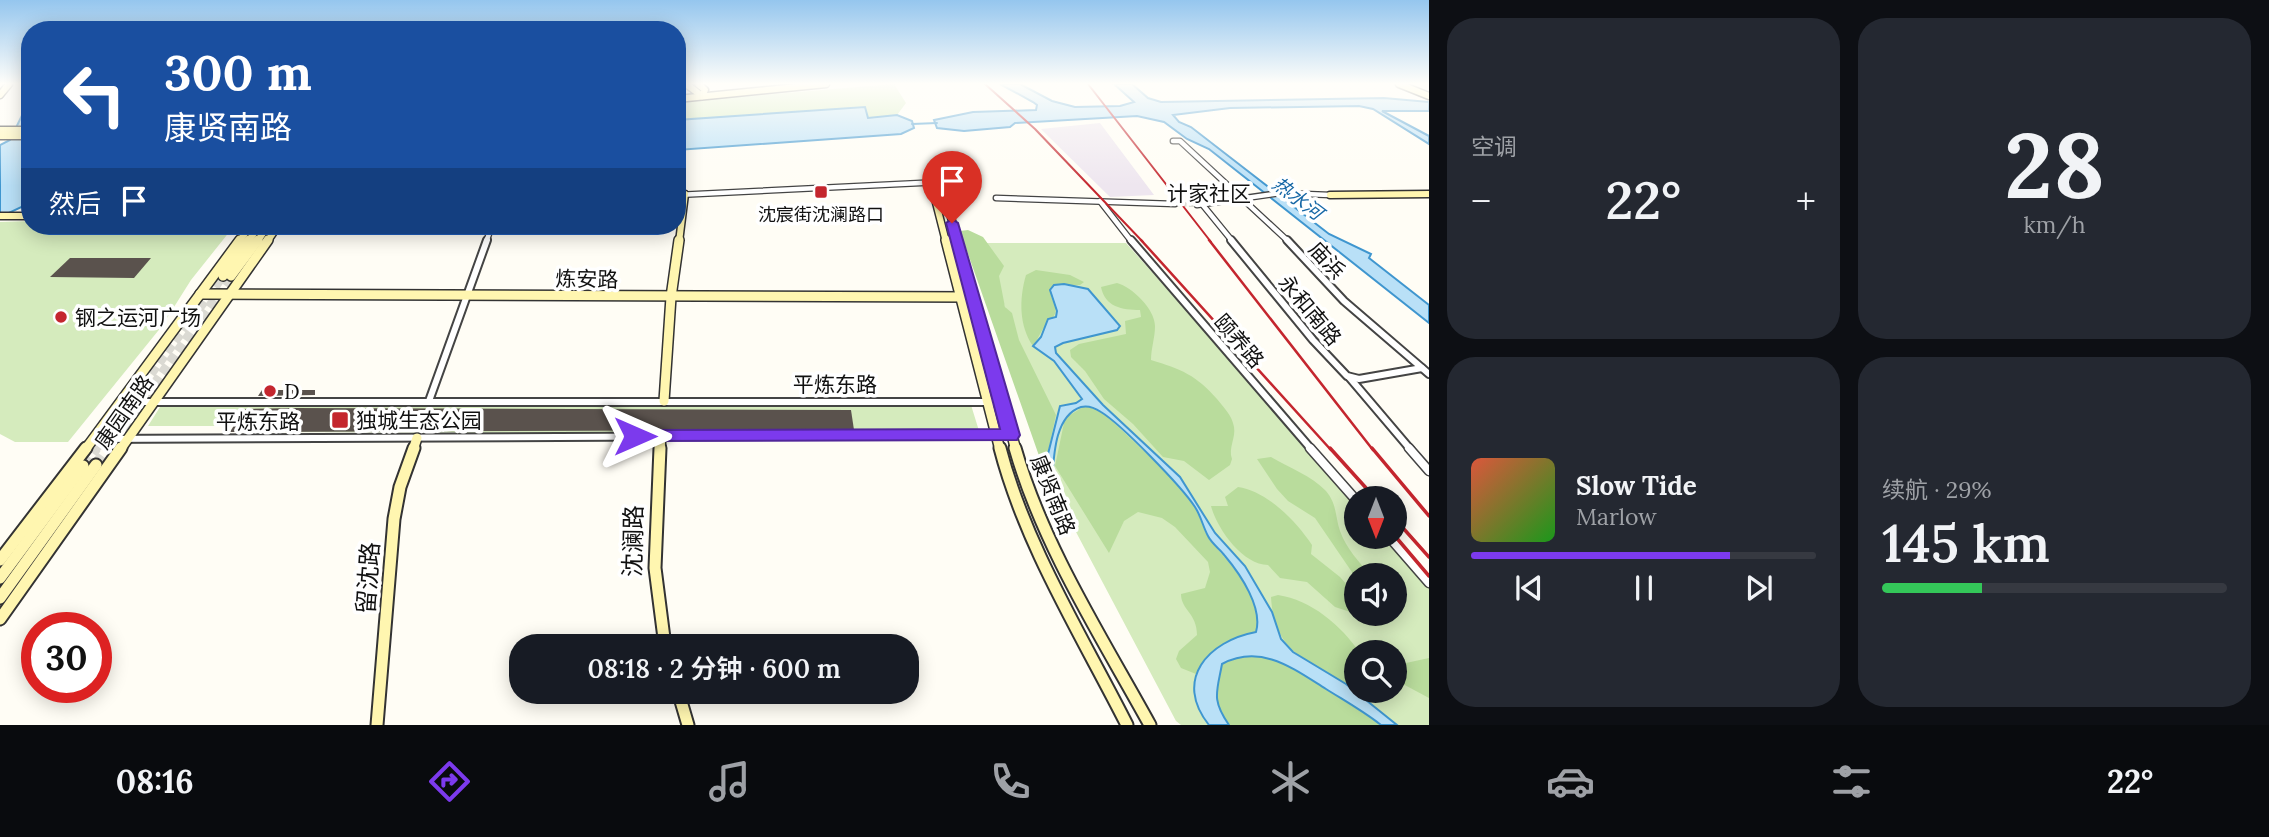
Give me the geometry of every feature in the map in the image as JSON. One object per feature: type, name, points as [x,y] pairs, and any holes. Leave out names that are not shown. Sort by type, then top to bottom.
[{"type":"street","points":[[3,133],[21,131]]},
{"type":"street","points":[[3,133],[21,135]]},
{"type":"street","name":"庙浜","points":[[1173,141],[1180,141],[1276,228],[1343,301],[1429,374]]},
{"type":"street","points":[[686,195],[936,182]]},
{"type":"street","name":"康贤南路","points":[[936,182],[973,297],[1022,472],[1055,550],[1150,725]]},
{"type":"street","name":"康贤南路","points":[[936,182],[959,297],[994,435],[1025,523],[1127,725]]},
{"type":"street","points":[[1240,198],[1280,193],[1429,194]]},
{"type":"street","points":[[996,198],[1175,204]]},
{"type":"street","name":"永和南路","points":[[1240,198],[1200,204],[1313,340],[1429,471]]},
{"type":"street","name":"颐养路","points":[[1100,201],[1164,282],[1344,486]]},
{"type":"street","points":[[0,216],[21,216]]},
{"type":"street","name":"康园南路","points":[[0,561],[243,235]]},
{"type":"street","points":[[253,235],[227,276],[261,235]]},
{"type":"street","name":"康园南路","points":[[0,620],[272,235]]},
{"type":"street","points":[[429,401],[489,235]]},
{"type":"street","points":[[664,401],[677,235]]},
{"type":"street","name":"炼安路","points":[[200,294],[973,297]]},
{"type":"street","points":[[1347,376],[1359,379],[1422,368]]},
{"type":"street","name":"平炼东路","points":[[121,402],[1002,402]]},
{"type":"street","name":"平炼东路","points":[[93,439],[1011,435]]},
{"type":"street","name":"沈澜路","points":[[661,436],[653,564],[662,634]]},
{"type":"street","name":"留沈路","points":[[377,725],[392,531],[400,487],[417,438]]},
{"type":"street","name":"康园南路","points":[[0,598],[96,465]]},
{"type":"street","name":"康园南路","points":[[0,578],[83,466]]},
{"type":"street","points":[[1400,550],[1429,583]]},
{"type":"street","points":[[682,704],[688,725]]},
{"type":"shaded area","points":[[1100,123],[1154,195],[1110,197],[1041,129]]},
{"type":"green space","points":[[21,221],[21,235],[227,235],[191,280],[162,326],[68,442],[15,442],[0,434],[0,222]]},
{"type":"green space","points":[[968,230],[983,237],[1004,266],[999,276],[1005,307],[1012,313],[1019,340],[1056,415],[1044,470],[960,231]]},
{"type":"green space","points":[[983,243],[1126,243],[1344,488],[1344,550],[1401,550],[1429,581],[1429,725],[1181,725],[1176,721],[1058,498],[1037,442],[1036,397]]},
{"type":"green space","points":[[1036,270],[1070,275],[1084,282],[1080,285],[1054,285],[1051,296],[1056,312],[1033,346],[1025,330],[1021,303],[1026,275]]},
{"type":"green space","points":[[1117,283],[1136,294],[1154,319],[1151,360],[1195,378],[1217,399],[1231,419],[1234,431],[1230,465],[1209,480],[1184,461],[1163,457],[1133,424],[1104,399],[1085,371],[1071,357],[1070,350],[1079,344],[1126,334],[1125,321],[1141,317],[1140,310],[1121,308],[1106,299],[1101,287]]},
{"type":"green space","name":"独城生态公园","points":[[971,405],[980,434],[258,432],[261,426],[148,426],[160,407],[166,406]]},
{"type":"green space","points":[[1083,407],[1093,407],[1105,414],[1174,481],[1194,506],[1210,540],[1236,571],[1251,595],[1257,619],[1256,632],[1246,634],[1222,647],[1196,674],[1181,668],[1176,659],[1179,651],[1197,635],[1195,622],[1181,594],[1205,588],[1210,572],[1208,562],[1175,527],[1162,518],[1138,512],[1124,521],[1109,553],[1055,466],[1065,418]]},
{"type":"green space","points":[[1271,457],[1307,476],[1326,491],[1334,505],[1344,539],[1344,550],[1350,550],[1360,563],[1346,563],[1315,518],[1288,501],[1257,459]]},
{"type":"green space","points":[[1238,487],[1260,494],[1280,508],[1312,545],[1311,554],[1344,582],[1344,610],[1335,607],[1307,582],[1280,578],[1268,565],[1249,559],[1232,544],[1219,525],[1211,506],[1228,506],[1225,497]]},
{"type":"green space","points":[[1278,595],[1302,602],[1324,615],[1344,633],[1350,640],[1344,640],[1344,683],[1305,660],[1285,642],[1273,615],[1271,597]]},
{"type":"green space","points":[[1234,658],[1269,658],[1293,666],[1344,700],[1344,703],[1348,703],[1381,725],[1229,725],[1220,708],[1217,688],[1222,663]]},
{"type":"green space","points":[[1429,658],[1429,698],[1407,686],[1407,663]]},
{"type":"water","points":[[21,118],[21,207],[0,217],[0,145],[10,140]]},
{"type":"water","points":[[904,118],[912,121],[914,128],[901,134],[686,149],[686,119]]},
{"type":"water","points":[[1105,118],[1015,123],[1010,127],[964,131],[937,128],[934,120]]},
{"type":"water","points":[[1145,118],[1175,118],[1191,127],[1329,234],[1371,254],[1369,258],[1429,305],[1429,323],[1209,149],[1187,139],[1164,122]]},
{"type":"water","points":[[1387,118],[1395,118],[1429,136],[1429,144]]},
{"type":"water","points":[[1064,284],[1088,289],[1120,326],[1117,330],[1063,343],[1055,347],[1056,353],[1103,405],[1180,477],[1215,533],[1245,566],[1272,612],[1281,639],[1293,652],[1344,683],[1344,700],[1277,661],[1264,657],[1236,658],[1222,664],[1217,689],[1220,708],[1229,725],[1209,725],[1194,693],[1195,678],[1201,665],[1223,644],[1256,632],[1253,602],[1238,573],[1206,533],[1197,510],[1188,498],[1136,442],[1096,409],[1081,407],[1071,412],[1064,421],[1056,444],[1051,493],[1044,470],[1060,406],[1082,399],[1054,361],[1033,346],[1041,337],[1048,319],[1056,317],[1057,311],[1050,290],[1054,285]]},
{"type":"water","points":[[1349,703],[1370,703],[1397,725],[1381,725]]},
{"type":"building","points":[[70,258],[151,258],[134,278],[50,277]]},
{"type":"building","points":[[262,390],[315,390],[315,395],[258,396]]},
{"type":"building","name":"独城生态公园","points":[[244,409],[851,410],[854,430],[230,432]]},
{"type":"waterway","points":[[912,124],[937,123]]},
{"type":"tunnel","points":[[1175,204],[1197,205]]},
{"type":"tunnel","points":[[95,450],[223,276]]},
{"type":"tunnel","points":[[107,450],[231,276]]},
{"type":"tunnel","points":[[83,466],[96,448]]},
{"type":"tunnel","points":[[96,465],[108,448]]},
{"type":"railway","points":[[1023,118],[1143,242]]},
{"type":"railway","points":[[1114,118],[1211,242]]},
{"type":"railway","points":[[1141,240],[1331,450]]},
{"type":"railway","points":[[1209,240],[1373,450]]},
{"type":"railway","points":[[1330,448],[1364,486]]},
{"type":"railway","points":[[1372,448],[1429,516]]},
{"type":"railway","points":[[1407,532],[1429,557]]},
{"type":"railway","points":[[1407,550],[1429,576]]},
{"type":"place","name":"沈宸街沈澜路口","points":[[821,192]]},
{"type":"place","name":"钢之运河广场","points":[[61,317]]},
{"type":"place","name":"D","points":[[270,391]]},
{"type":"place","name":"独城生态公园","points":[[340,420]]},
{"type":"district","name":"计家社区","points":[[1209,193]]},
{"type":"route","points":[[635,436],[1011,435],[952,223]]},
{"type":"water label","name":"热水河","points":[[1298,198]]}]
